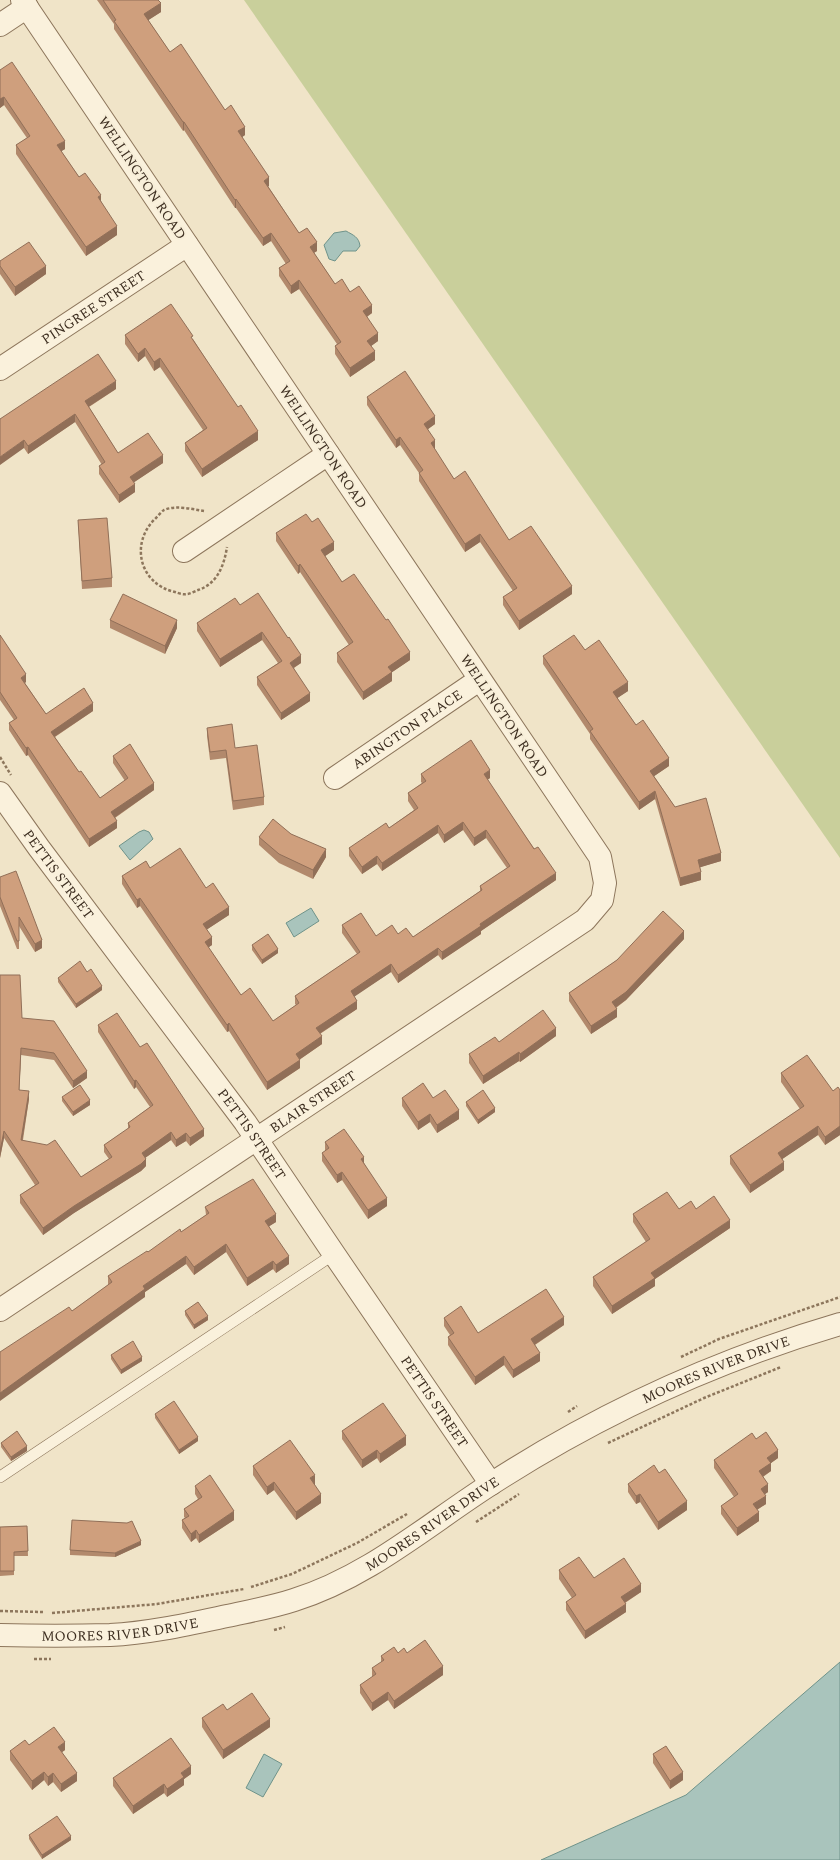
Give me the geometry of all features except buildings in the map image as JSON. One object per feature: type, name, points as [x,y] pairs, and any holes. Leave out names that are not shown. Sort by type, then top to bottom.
[{"type":"street","points":[[0,26],[24,4]]},
{"type":"street","name":"WELLINGTON ROAD","points":[[24,4],[479,680],[600,857],[605,883],[602,900]]},
{"type":"street","name":"PINGREE STREET","points":[[0,370],[187,245]]},
{"type":"street","points":[[184,551],[328,454]]},
{"type":"street","name":"ABINGTON PLACE","points":[[335,778],[479,680]]},
{"type":"street","name":"PETTIS STREET","points":[[0,793],[39,848],[257,1139],[491,1484]]},
{"type":"street","name":"BLAIR STREET","points":[[0,1310],[585,920],[602,900]]},
{"type":"street","name":"MOORES RIVER DRIVE","points":[[0,1634],[112,1635],[179,1626],[295,1600],[338,1582],[385,1556],[491,1484],[557,1444],[649,1396],[699,1374],[783,1341],[840,1324]]},
{"type":"lane","points":[[0,1477],[334,1254]]},
{"type":"path","points":[[0,1611],[52,1613],[149,1604],[250,1588],[292,1574],[357,1543],[408,1513]]},
{"type":"green space","points":[[244,0],[840,0],[840,858]]},
{"type":"water","points":[[346,231],[357,238],[360,246],[356,251],[343,251],[335,261],[329,259],[324,245],[334,233]]},
{"type":"water","points":[[144,830],[149,832],[153,839],[130,860],[119,846]]},
{"type":"water","points":[[311,908],[319,921],[294,937],[286,923]]},
{"type":"water","points":[[840,1662],[840,1860],[541,1860],[686,1795]]},
{"type":"water","points":[[264,1754],[282,1764],[263,1797],[246,1788]]}]
